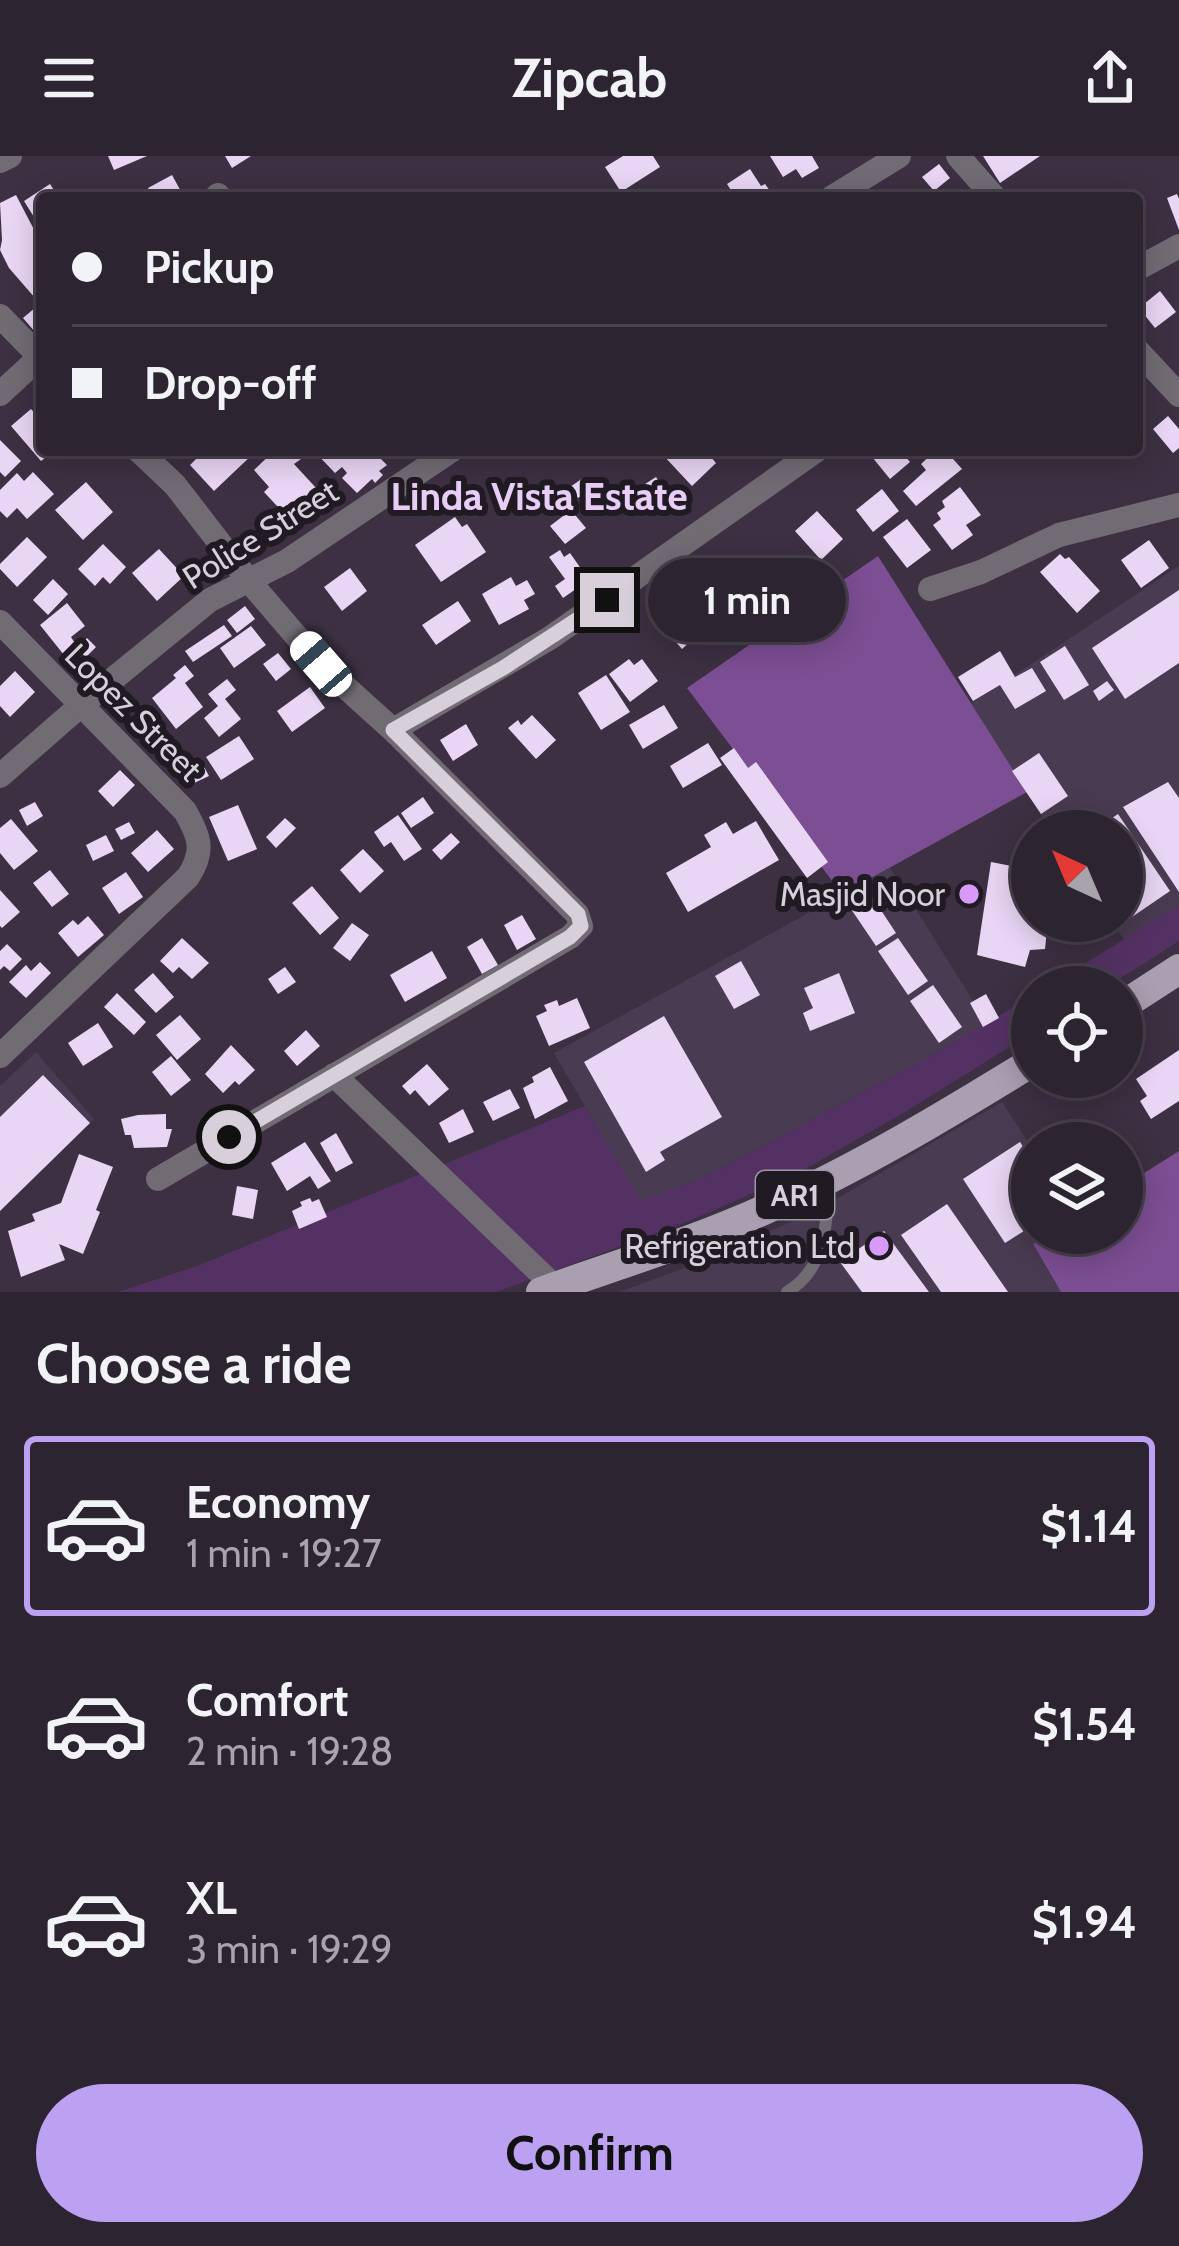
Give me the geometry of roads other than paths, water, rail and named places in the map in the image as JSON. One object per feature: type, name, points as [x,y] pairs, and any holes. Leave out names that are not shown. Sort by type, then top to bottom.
[{"type":"main road","points":[[1143,992],[1179,969]]},
{"type":"main road","name":"AR1","points":[[548,1290],[659,1253],[766,1209],[894,1143],[1011,1074]]},
{"type":"street","points":[[0,161],[10,156]]},
{"type":"street","points":[[841,192],[899,156]]},
{"type":"street","points":[[958,156],[990,192]]},
{"type":"street","points":[[1143,265],[1179,246]]},
{"type":"street","points":[[0,316],[36,352]]},
{"type":"street","points":[[1143,356],[1179,395]]},
{"type":"street","points":[[0,394],[36,362]]},
{"type":"street","points":[[144,456],[175,485],[321,664],[578,914],[581,926],[570,937],[158,1179]]},
{"type":"street","name":"Police Street","points":[[0,776],[210,600],[287,562],[443,456]]},
{"type":"street","points":[[393,730],[550,638],[808,456]]},
{"type":"street","points":[[930,589],[981,572],[1059,535],[1179,505]]},
{"type":"street","name":"Lopez Street","points":[[0,622],[185,811],[200,843],[199,860],[188,877],[0,1056]]},
{"type":"street","points":[[334,1075],[548,1290]]},
{"type":"lane","points":[[787,1292],[807,1278],[815,1265],[825,1235],[829,1178]]},
{"type":"place","name":"Masjid Noor","points":[[969,894]]},
{"type":"place","name":"Refrigeration Ltd","points":[[879,1246]]},
{"type":"district","name":"Linda Vista Estate","points":[[539,496]]}]
